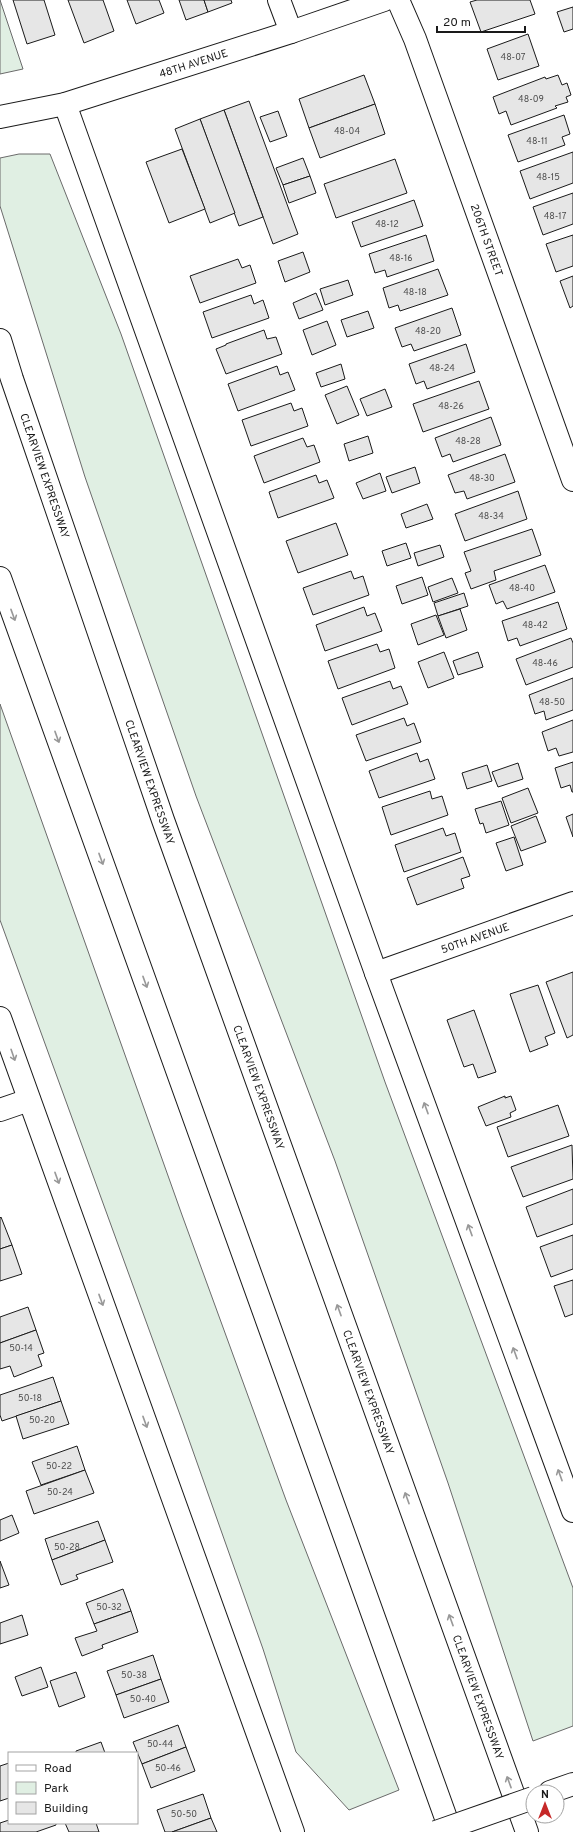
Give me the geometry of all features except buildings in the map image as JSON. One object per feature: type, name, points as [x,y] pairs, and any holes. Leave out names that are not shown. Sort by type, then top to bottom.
[{"type":"main road","points":[[279,0],[291,32]]},
{"type":"main road","name":"48TH AVENUE","points":[[4,116],[65,104],[291,32],[384,0]]},
{"type":"main road","name":"206TH STREET","points":[[398,0],[415,39],[573,480]]},
{"type":"main road","points":[[65,104],[376,973],[573,1511]]},
{"type":"main road","name":"CLEARVIEW EXPRESSWAY","points":[[0,340],[163,820],[527,1832]]},
{"type":"main road","points":[[0,578],[451,1832]]},
{"type":"main road","name":"50TH AVENUE","points":[[376,973],[573,903]]},
{"type":"main road","points":[[0,1018],[293,1832]]},
{"type":"main road","points":[[0,1110],[29,1100]]},
{"type":"main road","points":[[436,1832],[525,1801]]},
{"type":"green space","points":[[0,0],[23,69],[0,74]]},
{"type":"green space","points":[[19,154],[50,154],[121,334],[385,1082],[573,1588],[573,1726],[533,1741],[448,1483],[335,1161],[196,796],[85,477],[0,206],[0,158]]},
{"type":"green space","points":[[0,704],[182,1215],[286,1500],[399,1790],[349,1810],[296,1752],[263,1649],[183,1423],[0,920]]}]
